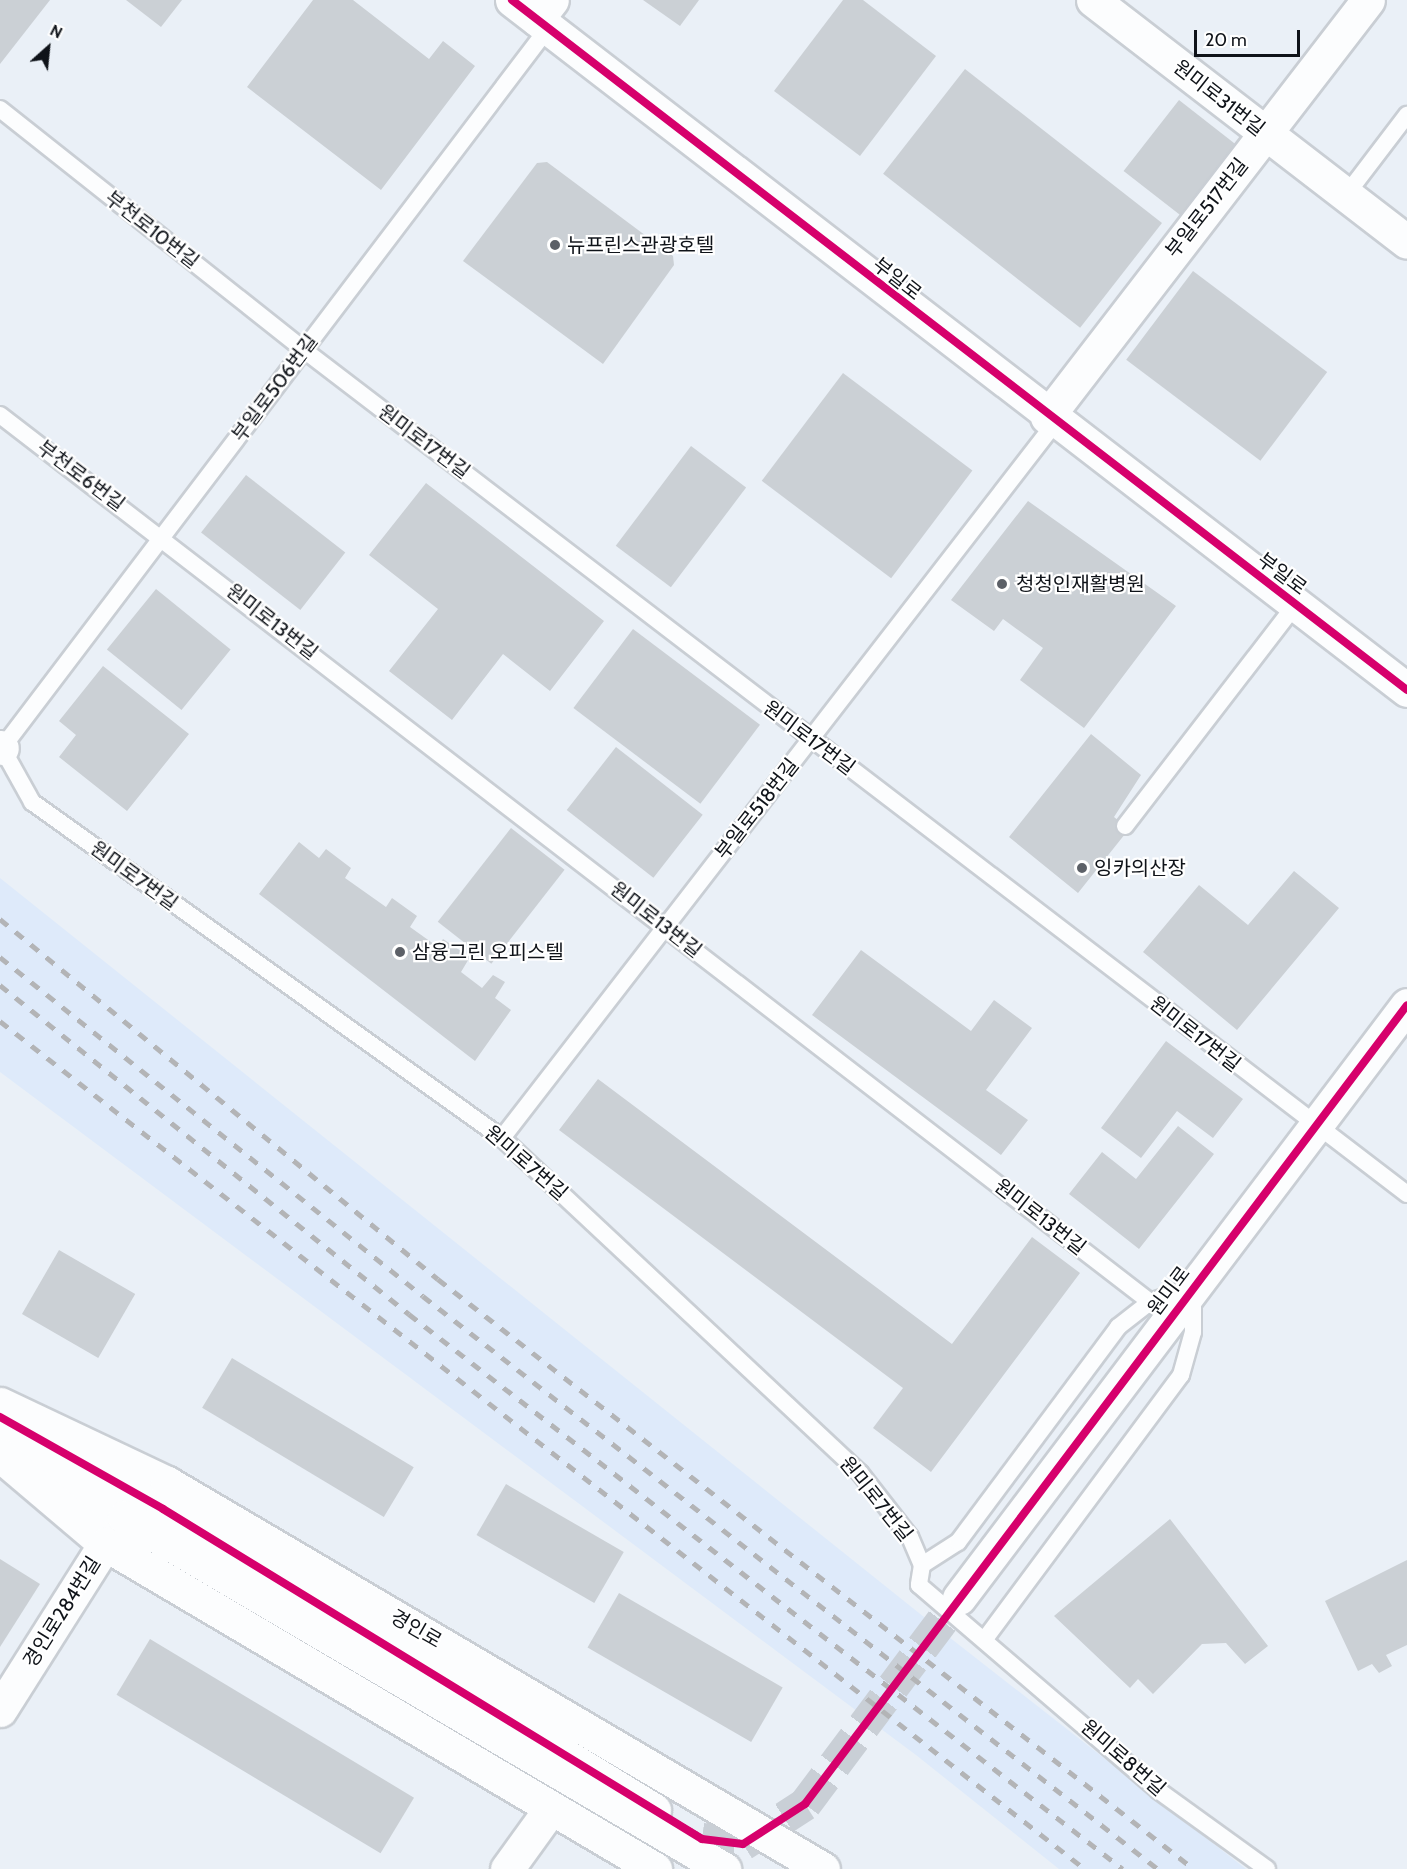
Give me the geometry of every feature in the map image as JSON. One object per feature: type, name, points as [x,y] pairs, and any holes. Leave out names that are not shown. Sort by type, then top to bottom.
[{"type":"street","name":"원미로31번길","points":[[1093,0],[1407,242]]},
{"type":"street","name":"부일로517번길","points":[[1051,420],[1265,133],[1368,0]]},
{"type":"street","name":"부일로","points":[[537,12],[1051,420],[1407,690]]},
{"type":"street","name":"원미로","points":[[959,1598],[1407,1005]]},
{"type":"street","name":"경인로","points":[[0,1404],[167,1483],[824,1869]]},
{"type":"street","points":[[0,1416],[163,1509],[702,1839]]},
{"type":"street","points":[[0,1432],[124,1517],[724,1869]]},
{"type":"street","points":[[0,1455],[105,1544],[655,1869]]},
{"type":"street","name":"경인로284번길","points":[[0,1710],[105,1544]]},
{"type":"street","points":[[507,1869],[552,1808]]},
{"type":"lane","name":"부일로506번길","points":[[1,748],[304,350],[537,12]]},
{"type":"lane","name":"부천로10번길","points":[[0,109],[304,350]]},
{"type":"lane","points":[[1346,195],[1407,115]]},
{"type":"lane","name":"원미로17번길","points":[[304,350],[1315,1126],[1407,1194]]},
{"type":"lane","name":"부천로6번길","points":[[0,415],[162,537]]},
{"type":"lane","name":"부일로518번길","points":[[502,1138],[811,739],[1051,420]]},
{"type":"lane","name":"원미로13번길","points":[[162,537],[1150,1302]]},
{"type":"lane","name":"부일로","points":[[1125,826],[1295,605]]},
{"type":"lane","name":"원미로7번길","points":[[1,748],[32,802],[502,1138],[860,1473],[910,1537],[922,1565],[919,1585],[986,1638]]},
{"type":"lane","points":[[922,1565],[958,1542],[1118,1327],[1150,1302],[1193,1287],[1193,1332],[1181,1375],[986,1638]]},
{"type":"lane","name":"원미로8번길","points":[[986,1638],[1159,1791],[1267,1869]]},
{"type":"shaded area","points":[[0,878],[949,1637],[1246,1869],[1059,1869],[916,1755],[0,1072]]},
{"type":"building","points":[[0,0],[50,0],[0,64]]},
{"type":"building","points":[[126,0],[182,0],[161,27]]},
{"type":"building","points":[[313,0],[353,0],[429,59],[443,41],[475,66],[381,190],[247,87]]},
{"type":"building","points":[[643,0],[699,0],[680,26]]},
{"type":"building","points":[[843,0],[863,0],[936,56],[860,156],[774,91]]},
{"type":"building","points":[[965,69],[1162,223],[1080,328],[883,174]]},
{"type":"building","points":[[1179,100],[1237,145],[1181,216],[1124,171]]},
{"type":"building","points":[[547,162],[673,256],[674,265],[603,364],[463,261],[537,163]]},
{"type":"building","points":[[1193,271],[1327,372],[1260,461],[1126,360]]},
{"type":"building","points":[[843,373],[972,470],[891,578],[762,481]]},
{"type":"building","points":[[691,446],[746,488],[671,587],[616,546]]},
{"type":"building","points":[[246,475],[345,553],[300,610],[201,533]]},
{"type":"building","points":[[426,483],[604,621],[550,691],[503,654],[452,720],[389,671],[438,609],[369,555]]},
{"type":"building","points":[[1028,501],[1176,606],[1084,728],[1020,680],[1043,648],[1003,619],[994,631],[951,600]]},
{"type":"building","points":[[156,589],[231,649],[182,710],[107,650]]},
{"type":"building","points":[[633,629],[760,725],[700,804],[573,708]]},
{"type":"building","points":[[103,666],[189,734],[127,811],[59,757],[76,735],[59,721]]},
{"type":"building","points":[[1091,734],[1141,775],[1114,817],[1129,829],[1078,893],[1009,837]]},
{"type":"building","points":[[616,747],[703,815],[653,878],[567,810]]},
{"type":"building","points":[[511,828],[565,870],[491,964],[438,922]]},
{"type":"building","name":"삼융그린 오피스텔","points":[[299,842],[319,858],[326,849],[351,868],[345,878],[386,907],[392,898],[417,916],[410,927],[438,947],[443,939],[470,957],[461,972],[482,988],[493,975],[505,982],[495,998],[511,1010],[475,1061],[259,894]]},
{"type":"building","points":[[1294,871],[1339,908],[1237,1030],[1143,952],[1199,885],[1248,925]]},
{"type":"building","points":[[861,950],[971,1031],[994,1000],[1032,1028],[986,1090],[1028,1120],[1001,1155],[812,1015]]},
{"type":"building","points":[[1166,1041],[1243,1099],[1213,1138],[1177,1111],[1141,1158],[1101,1128]]},
{"type":"building","points":[[598,1079],[952,1344],[1032,1237],[1080,1273],[931,1472],[873,1428],[903,1388],[559,1130]]},
{"type":"building","points":[[1178,1126],[1214,1154],[1139,1249],[1069,1194],[1102,1152],[1136,1179]]},
{"type":"building","points":[[59,1250],[135,1294],[98,1358],[22,1314]]},
{"type":"building","points":[[232,1358],[414,1467],[384,1517],[202,1408]]},
{"type":"building","points":[[506,1484],[624,1552],[594,1603],[476,1535]]},
{"type":"building","points":[[1170,1519],[1268,1646],[1245,1664],[1226,1643],[1202,1644],[1153,1694],[1138,1679],[1130,1688],[1054,1616]]},
{"type":"building","points":[[0,1559],[40,1584],[0,1647]]},
{"type":"building","points":[[1407,1560],[1407,1645],[1386,1655],[1392,1666],[1379,1673],[1372,1664],[1358,1671],[1325,1601]]},
{"type":"building","points":[[619,1593],[783,1688],[751,1742],[588,1648]]},
{"type":"building","points":[[150,1639],[414,1798],[381,1853],[117,1695]]},
{"type":"tunnel","points":[[702,1839],[743,1844],[805,1804],[959,1598]]},
{"type":"railway","points":[[0,919],[438,1279],[1194,1869]]},
{"type":"railway","points":[[0,957],[423,1296],[1158,1869]]},
{"type":"railway","points":[[0,985],[409,1314],[1123,1869]]},
{"type":"railway","points":[[0,1021],[1085,1869]]},
{"type":"cycle path","points":[[512,0],[1407,690]]},
{"type":"cycle path","points":[[0,1417],[163,1509],[702,1839],[743,1844],[805,1804],[1407,1005]]},
{"type":"place","name":"뉴프린스관광호텔","points":[[555,245]]},
{"type":"place","name":"청청인재활병원","points":[[1002,584]]},
{"type":"place","name":"잉카의산장","points":[[1082,868]]},
{"type":"place","name":"삼융그린 오피스텔","points":[[400,952]]}]
